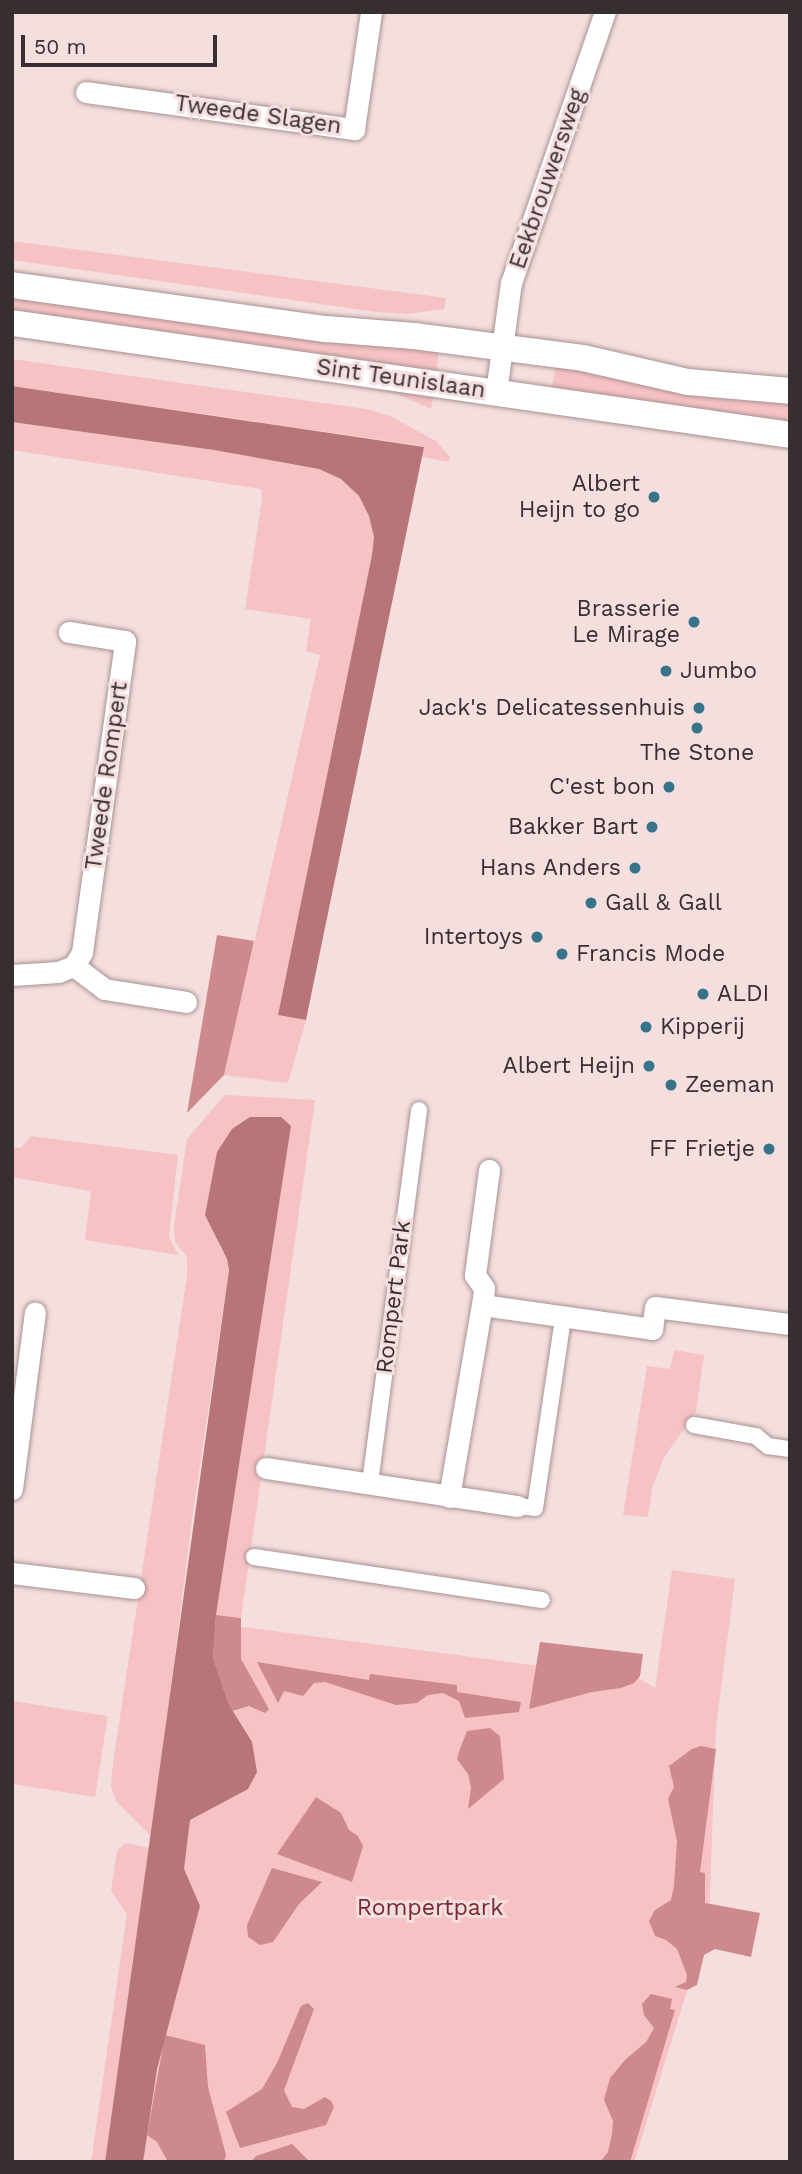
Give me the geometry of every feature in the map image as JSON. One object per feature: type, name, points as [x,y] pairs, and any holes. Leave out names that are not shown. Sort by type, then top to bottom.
[{"type":"street","name":"Tweede Slagen","points":[[86,92],[354,129],[371,12]]},
{"type":"street","name":"Eekbrouwersweg","points":[[496,392],[511,283],[605,12]]},
{"type":"street","name":"Sint Teunislaan","points":[[12,285],[327,329],[414,336],[583,358],[688,382],[790,391]]},
{"type":"street","name":"Sint Teunislaan","points":[[12,323],[790,435]]},
{"type":"street","name":"Tweede Rompert","points":[[69,632],[125,641],[82,952],[74,966]]},
{"type":"street","points":[[12,975],[58,972],[74,966],[104,989],[186,1002]]},
{"type":"street","name":"Rompert Park","points":[[370,1483],[419,1110]]},
{"type":"street","points":[[449,1497],[482,1305],[484,1288],[475,1275],[489,1170]]},
{"type":"street","points":[[482,1305],[563,1319],[652,1329],[655,1307],[790,1324]]},
{"type":"street","points":[[12,1489],[35,1312]]},
{"type":"street","points":[[266,1468],[535,1508],[563,1319]]},
{"type":"street","points":[[694,1425],[756,1436],[768,1446],[790,1449]]},
{"type":"street","points":[[254,1557],[542,1600]]},
{"type":"street","points":[[12,1573],[134,1588]]},
{"type":"green space","points":[[12,241],[446,298],[444,309],[407,314],[376,312],[12,260]]},
{"type":"green space","points":[[12,294],[439,350],[436,375],[12,316]]},
{"type":"green space","points":[[12,331],[434,391],[431,409],[397,394],[379,390],[12,337]]},
{"type":"green space","points":[[12,359],[366,409],[390,416],[436,441],[450,457],[449,462],[422,457],[423,446],[12,386]]},
{"type":"green space","points":[[556,362],[790,399],[785,429],[551,392]]},
{"type":"green space","points":[[12,422],[214,450],[319,469],[341,479],[359,496],[369,516],[374,537],[372,555],[278,1014],[306,1020],[288,1083],[224,1075],[320,655],[306,651],[311,619],[245,609],[262,499],[261,489],[12,450]]},
{"type":"green space","points":[[225,1095],[315,1100],[241,1618],[216,1615],[291,1126],[218,1243],[227,1259],[229,1270],[192,1519],[152,1837],[116,1801],[111,1786],[113,1763],[187,1276],[187,1257],[175,1242],[174,1226],[187,1139]]},
{"type":"green space","points":[[31,1136],[178,1155],[169,1237],[178,1255],[85,1240],[91,1191],[12,1177],[12,1147],[21,1148]]},
{"type":"green space","points":[[674,1350],[704,1355],[696,1412],[664,1457],[652,1488],[648,1517],[623,1515],[647,1366],[670,1369]]},
{"type":"green space","name":"Rompertpark","points":[[672,1570],[735,1579],[716,1727],[709,1920],[634,2162],[138,2162],[211,1623],[640,1679],[655,1688]]},
{"type":"green space","points":[[13,1701],[108,1716],[95,1797],[12,1784]]},
{"type":"green space","points":[[126,1843],[149,1848],[105,2162],[91,2162],[127,1914],[111,1891],[117,1850]]},
{"type":"shaded area","points":[[12,386],[424,447],[306,1020],[278,1015],[372,555],[374,537],[369,516],[359,496],[341,479],[319,469],[214,450],[12,422]]},
{"type":"shaded area","points":[[217,935],[254,941],[224,1075],[187,1113]]},
{"type":"shaded area","points":[[250,1117],[281,1117],[291,1126],[216,1615],[213,1658],[229,1705],[252,1742],[257,1772],[248,1789],[190,1820],[184,1869],[200,1906],[157,2069],[143,2162],[105,2162],[229,1270],[227,1259],[205,1215],[217,1152],[232,1129]]},
{"type":"shaded area","points":[[216,1615],[241,1618],[241,1659],[269,1709],[265,1713],[249,1706],[232,1711],[229,1705],[213,1658]]},
{"type":"shaded area","points":[[540,1642],[643,1654],[640,1676],[634,1683],[621,1688],[592,1692],[529,1709]]},
{"type":"shaded area","points":[[257,1662],[369,1680],[370,1674],[457,1685],[457,1692],[521,1702],[519,1712],[465,1718],[459,1701],[443,1693],[428,1695],[417,1703],[396,1705],[325,1682],[314,1683],[303,1696],[284,1691],[278,1703]]},
{"type":"shaded area","points":[[490,1728],[500,1736],[504,1779],[468,1809],[471,1788],[468,1774],[457,1759],[467,1731]]},
{"type":"shaded area","points":[[701,1746],[716,1749],[700,1872],[705,1873],[705,1903],[760,1913],[751,1957],[715,1949],[704,1955],[697,1985],[687,1990],[675,1987],[686,1982],[687,1975],[677,1949],[666,1940],[655,1936],[649,1921],[655,1910],[671,1900],[674,1886],[677,1841],[668,1799],[674,1787],[669,1766],[692,1749]]},
{"type":"shaded area","points":[[316,1797],[341,1813],[349,1830],[358,1836],[363,1846],[352,1882],[277,1854]]},
{"type":"shaded area","points":[[272,1868],[322,1882],[299,1904],[273,1942],[260,1945],[248,1937],[247,1925]]},
{"type":"shaded area","points":[[651,1994],[672,1999],[670,2009],[675,2010],[630,2162],[600,2162],[608,2152],[612,2134],[613,2121],[604,2100],[610,2078],[625,2060],[646,2042],[654,2028],[644,2015],[642,2004]]},
{"type":"shaded area","points":[[308,2003],[314,2009],[284,2090],[292,2107],[304,2109],[325,2097],[331,2101],[334,2107],[326,2125],[240,2148],[226,2112],[262,2089],[277,2063],[301,2006]]},
{"type":"shaded area","points":[[165,2035],[205,2045],[208,2087],[226,2155],[224,2162],[168,2162],[157,2142],[147,2135]]},
{"type":"shaded area","points":[[292,2144],[310,2162],[251,2162],[256,2156]]},
{"type":"place","name":"Albert Heijn to go","points":[[654,497]]},
{"type":"place","name":"Brasserie Le Mirage","points":[[694,622]]},
{"type":"place","name":"Jumbo","points":[[666,671]]},
{"type":"place","name":"Jack's Delicatessenhuis","points":[[699,708]]},
{"type":"place","name":"The Stone","points":[[697,728]]},
{"type":"place","name":"C'est bon","points":[[669,787]]},
{"type":"place","name":"Bakker Bart","points":[[652,827]]},
{"type":"place","name":"Hans Anders","points":[[635,868]]},
{"type":"place","name":"Gall & Gall","points":[[591,903]]},
{"type":"place","name":"Intertoys","points":[[537,937]]},
{"type":"place","name":"Francis Mode","points":[[562,954]]},
{"type":"place","name":"ALDI","points":[[703,994]]},
{"type":"place","name":"Kipperij","points":[[646,1027]]},
{"type":"place","name":"Albert Heijn","points":[[649,1066]]},
{"type":"place","name":"Zeeman","points":[[671,1085]]},
{"type":"place","name":"FF Frietje","points":[[769,1149]]}]
